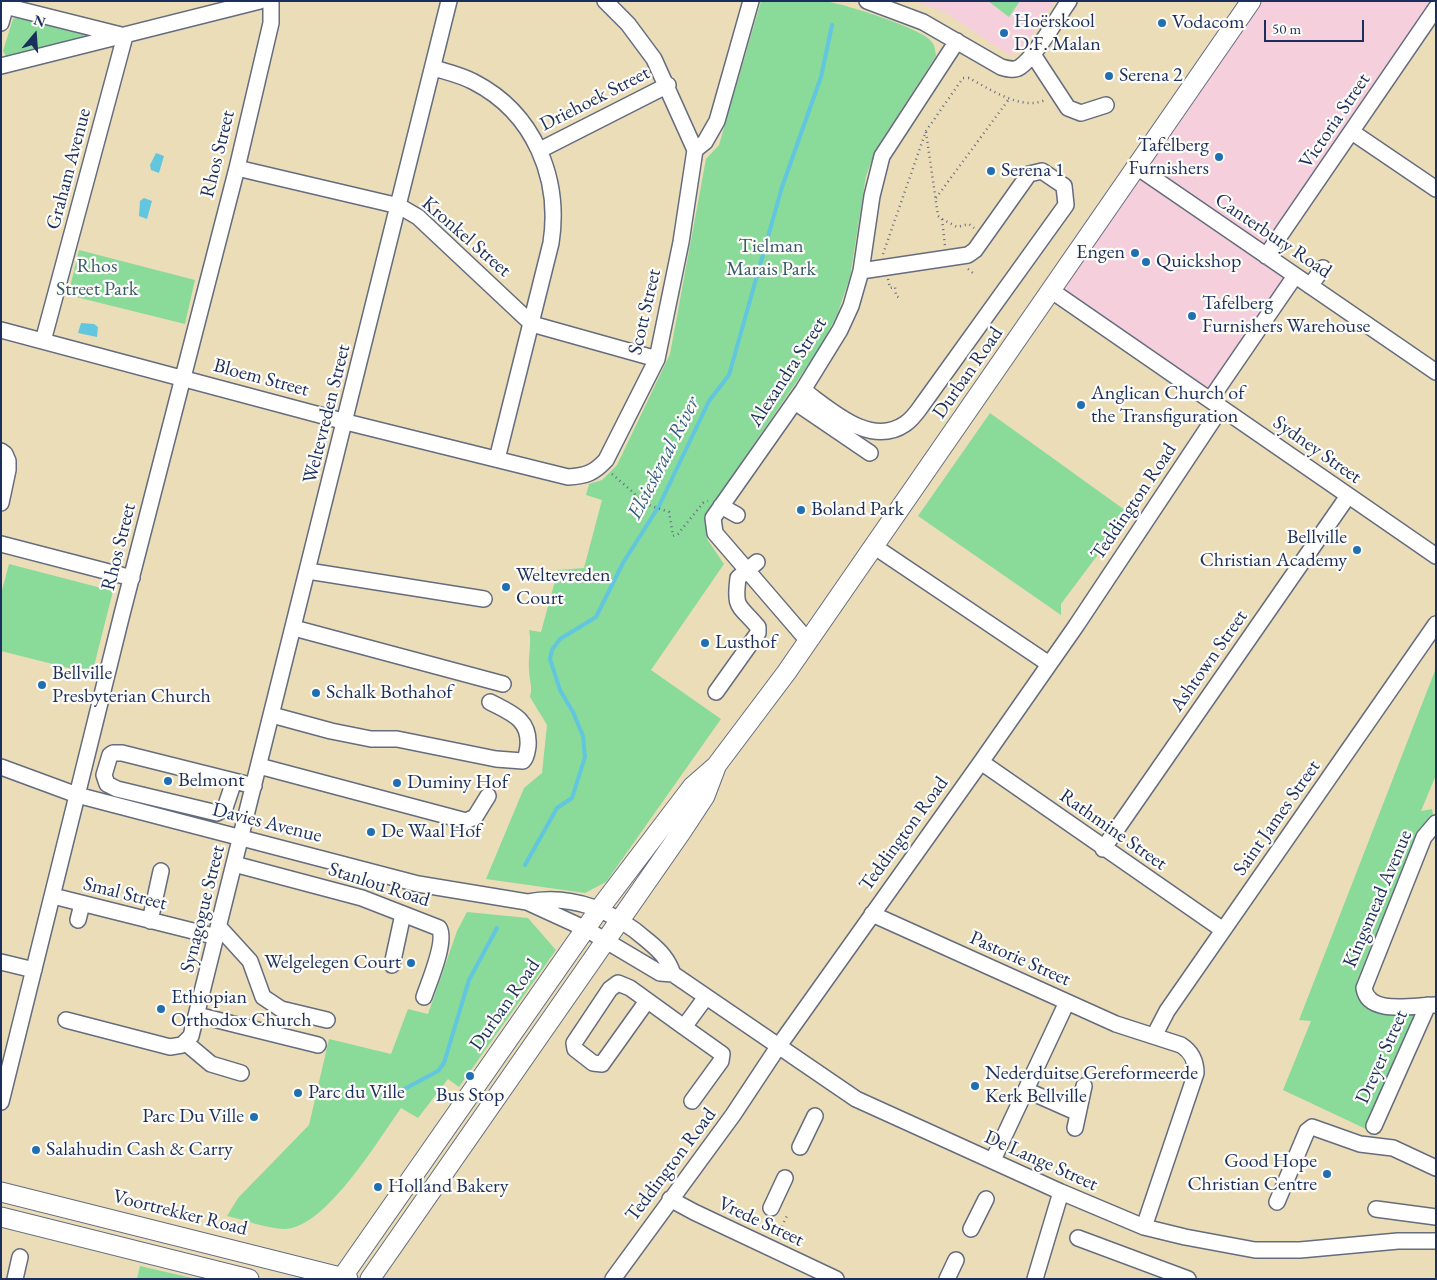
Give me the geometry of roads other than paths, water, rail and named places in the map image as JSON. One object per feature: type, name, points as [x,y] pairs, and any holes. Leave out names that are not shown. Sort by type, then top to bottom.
[{"type":"main road","name":"Durban Road","points":[[344,1278],[600,908],[692,787],[716,766],[875,547],[1251,1]]},
{"type":"main road","name":"Durban Road","points":[[370,1279],[621,920],[705,796],[716,766]]},
{"type":"main road","name":"Voortrekker Road","points":[[1,1192],[344,1278]]},
{"type":"main road","points":[[1,1217],[249,1279]]},
{"type":"street","points":[[1,66],[260,1]]},
{"type":"street","name":"Rhos Street","points":[[1,1102],[4,1079],[53,896],[237,168],[271,22],[270,1]]},
{"type":"street","name":"Weltevreden Street","points":[[241,836],[346,422],[449,1]]},
{"type":"street","points":[[605,1],[628,24],[654,58],[668,85],[695,150],[705,142],[717,120],[751,1]]},
{"type":"street","points":[[867,1],[922,22],[1001,67],[1011,70],[1019,67],[1032,53],[1069,1]]},
{"type":"street","points":[[1,23],[5,4],[125,36]]},
{"type":"street","name":"Victoria Street","points":[[1266,256],[1436,8]]},
{"type":"street","name":"Graham Avenue","points":[[43,341],[125,36]]},
{"type":"street","name":"Alexandra Street","points":[[808,641],[752,566],[713,528],[713,518],[799,396],[840,330],[854,298],[861,271],[872,196],[882,156],[957,41]]},
{"type":"street","points":[[1032,53],[1068,108],[1077,113],[1106,105]]},
{"type":"street","points":[[434,68],[474,82],[500,100],[523,122],[540,150],[552,187],[554,227],[532,324],[497,459]]},
{"type":"street","name":"Driehoek Street","points":[[540,150],[668,85]]},
{"type":"street","points":[[1352,132],[1436,189]]},
{"type":"street","name":"Scott Street","points":[[568,477],[584,476],[596,471],[606,460],[657,359],[681,242],[695,150]]},
{"type":"street","name":"Canterbury Road","points":[[1137,167],[1436,372]]},
{"type":"street","name":"Kronkel Street","points":[[237,168],[399,206],[418,217],[532,324],[657,359]]},
{"type":"street","points":[[799,396],[860,428],[881,431],[905,424],[926,401],[1066,205],[1064,186],[1046,173],[1033,172],[1026,178],[975,250],[968,255],[861,271]]},
{"type":"street","points":[[1310,286],[1323,268]]},
{"type":"street","name":"Teddington Road","points":[[613,1279],[670,1198],[733,1115],[778,1047],[1049,664],[1216,404],[1295,276]]},
{"type":"street","name":"Sydney Street","points":[[1052,291],[1436,556]]},
{"type":"street","name":"Bloem Street","points":[[1,330],[346,422],[568,477]]},
{"type":"street","points":[[799,396],[870,453]]},
{"type":"street","points":[[1,452],[6,454],[8,461],[1,503]]},
{"type":"street","name":"Ashtown Street","points":[[1103,849],[1348,496]]},
{"type":"street","points":[[722,504],[737,515]]},
{"type":"street","points":[[1,544],[132,578]]},
{"type":"street","points":[[875,547],[1049,664]]},
{"type":"street","points":[[716,692],[758,633],[758,627],[739,608],[736,601],[738,578],[752,566]]},
{"type":"street","points":[[308,571],[484,600]]},
{"type":"street","name":"Saint James Street","points":[[1154,1036],[1167,1012],[1223,930],[1436,624]]},
{"type":"street","points":[[294,628],[503,684]]},
{"type":"street","points":[[272,715],[331,731],[371,738],[397,739],[496,759],[523,761],[526,758],[528,744],[526,725],[519,717],[490,702]]},
{"type":"street","points":[[234,781],[225,808],[217,813],[117,789],[105,782],[104,775],[110,755],[116,752],[234,781],[254,786]]},
{"type":"street","name":"Rathmine Street","points":[[981,762],[1103,849],[1223,930]]},
{"type":"street","points":[[259,766],[466,821],[475,817],[488,796]]},
{"type":"street","name":"Davies Avenue","points":[[1,767],[77,795],[241,836],[425,886],[527,902],[586,929],[606,941]]},
{"type":"street","name":"Kingsmead Avenue","points":[[1432,1005],[1379,1006],[1372,1004],[1365,994],[1365,983],[1424,837],[1436,823]]},
{"type":"street","name":"Synagogue Street","points":[[186,1043],[191,1036],[197,1015],[241,836]]},
{"type":"street","name":"Stanlou Road","points":[[234,864],[355,896],[435,925],[442,934],[440,947],[424,997]]},
{"type":"street","points":[[150,920],[161,871]]},
{"type":"street","name":"Smal Street","points":[[53,896],[82,904],[115,917],[150,920],[218,932]]},
{"type":"street","name":"Davies Avenue","points":[[527,902],[541,899],[585,904],[600,908],[621,920]]},
{"type":"street","points":[[78,920],[82,904]]},
{"type":"street","points":[[392,965],[403,914]]},
{"type":"street","name":"Pastorie Street","points":[[872,914],[1116,1024],[1186,1048],[1195,1062],[1196,1073],[1144,1227]]},
{"type":"street","name":"De Lange Street","points":[[621,920],[669,960],[673,974]]},
{"type":"street","points":[[218,932],[250,961],[264,998],[281,1009],[327,1020]]},
{"type":"street","name":"De Lange Street","points":[[606,941],[660,973],[673,974],[856,1099],[1061,1192],[1144,1227],[1255,1250],[1300,1250],[1398,1241],[1436,1241]]},
{"type":"street","points":[[1,962],[34,970]]},
{"type":"street","points":[[647,1001],[602,1064],[593,1063],[575,1049],[574,1043],[615,985],[622,983],[722,1054],[721,1061],[692,1101]]},
{"type":"street","points":[[684,1026],[706,997]]},
{"type":"street","points":[[993,1160],[1067,1002]]},
{"type":"street","name":"Dreyer Street","points":[[1374,1126],[1432,1005]]},
{"type":"street","points":[[197,1015],[318,1044]]},
{"type":"street","points":[[66,1020],[170,1047],[178,1047],[186,1043],[211,1064],[241,1073]]},
{"type":"street","points":[[1026,1090],[1077,1120],[1084,1086]]},
{"type":"street","points":[[800,1147],[815,1116]]},
{"type":"street","points":[[1277,1202],[1307,1130],[1312,1127],[1360,1144],[1393,1148],[1436,1168]]},
{"type":"street","points":[[771,1208],[785,1178]]},
{"type":"street","points":[[1035,1279],[1061,1192]]},
{"type":"street","name":"Vrede Street","points":[[670,1198],[694,1212],[836,1279]]},
{"type":"street","points":[[971,1229],[986,1199]]},
{"type":"street","points":[[1376,1209],[1436,1217]]},
{"type":"street","points":[[1078,1238],[1184,1278]]},
{"type":"street","points":[[15,1279],[20,1257]]},
{"type":"street","points":[[947,1279],[956,1260]]},
{"type":"water","points":[[156,153],[164,156],[159,173],[151,170],[150,165]]},
{"type":"water","points":[[144,198],[152,201],[147,219],[139,216],[140,201]]},
{"type":"water","points":[[81,323],[94,324],[98,327],[97,337],[78,333]]},
{"type":"waterway","name":"Elsieskraal River","points":[[525,865],[557,808],[572,798],[585,757],[583,736],[573,712],[560,690],[550,659],[552,650],[560,639],[596,617],[623,563],[659,506],[709,401],[729,375],[782,187],[821,77],[832,25]]},
{"type":"waterway","name":"Elsieskraal River","points":[[395,1094],[438,1071],[444,1063],[469,980],[497,928]]},
{"type":"place","name":"Vodacom","points":[[1162,23]]},
{"type":"place","name":"Hoërskool D.F. Malan","points":[[1004,33]]},
{"type":"place","name":"Serena 2","points":[[1109,76]]},
{"type":"place","name":"Tafelberg Furnishers","points":[[1219,157]]},
{"type":"place","name":"Serena 1","points":[[991,171]]},
{"type":"place","name":"Engen","points":[[1135,253]]},
{"type":"place","name":"Quickshop","points":[[1146,262]]},
{"type":"place","name":"Tafelberg Furnishers Warehouse","points":[[1192,316]]},
{"type":"place","name":"Anglican Church of the Transfiguration","points":[[1081,405]]},
{"type":"place","name":"Boland Park","points":[[801,510]]},
{"type":"place","name":"Bellville Christian Academy","points":[[1357,550]]},
{"type":"place","name":"Weltevreden Court","points":[[506,587]]},
{"type":"place","name":"Lusthof","points":[[705,643]]},
{"type":"place","name":"Bellville Presbyterian Church","points":[[42,685]]},
{"type":"place","name":"Schalk Bothahof","points":[[316,693]]},
{"type":"place","name":"Belmont","points":[[168,781]]},
{"type":"place","name":"Duminy Hof","points":[[397,783]]},
{"type":"place","name":"De Waal Hof","points":[[371,832]]},
{"type":"place","name":"Welgelegen Court","points":[[411,963]]},
{"type":"place","name":"Ethiopian Orthodox Church","points":[[161,1009]]},
{"type":"place","name":"Bus Stop","points":[[470,1076]]},
{"type":"place","name":"Nederduitse Gereformeerde Kerk Bellville","points":[[975,1086]]},
{"type":"place","name":"Parc du Ville","points":[[298,1093]]},
{"type":"place","name":"Parc Du Ville","points":[[254,1117]]},
{"type":"place","name":"Salahudin Cash & Carry","points":[[36,1150]]},
{"type":"place","name":"Good Hope Christian Centre","points":[[1327,1174]]},
{"type":"place","name":"Holland Bakery","points":[[378,1187]]},
{"type":"park label","name":"Tielman Marais Park","points":[[771,258]]},
{"type":"park label","name":"Rhos Street Park","points":[[97,278]]}]
